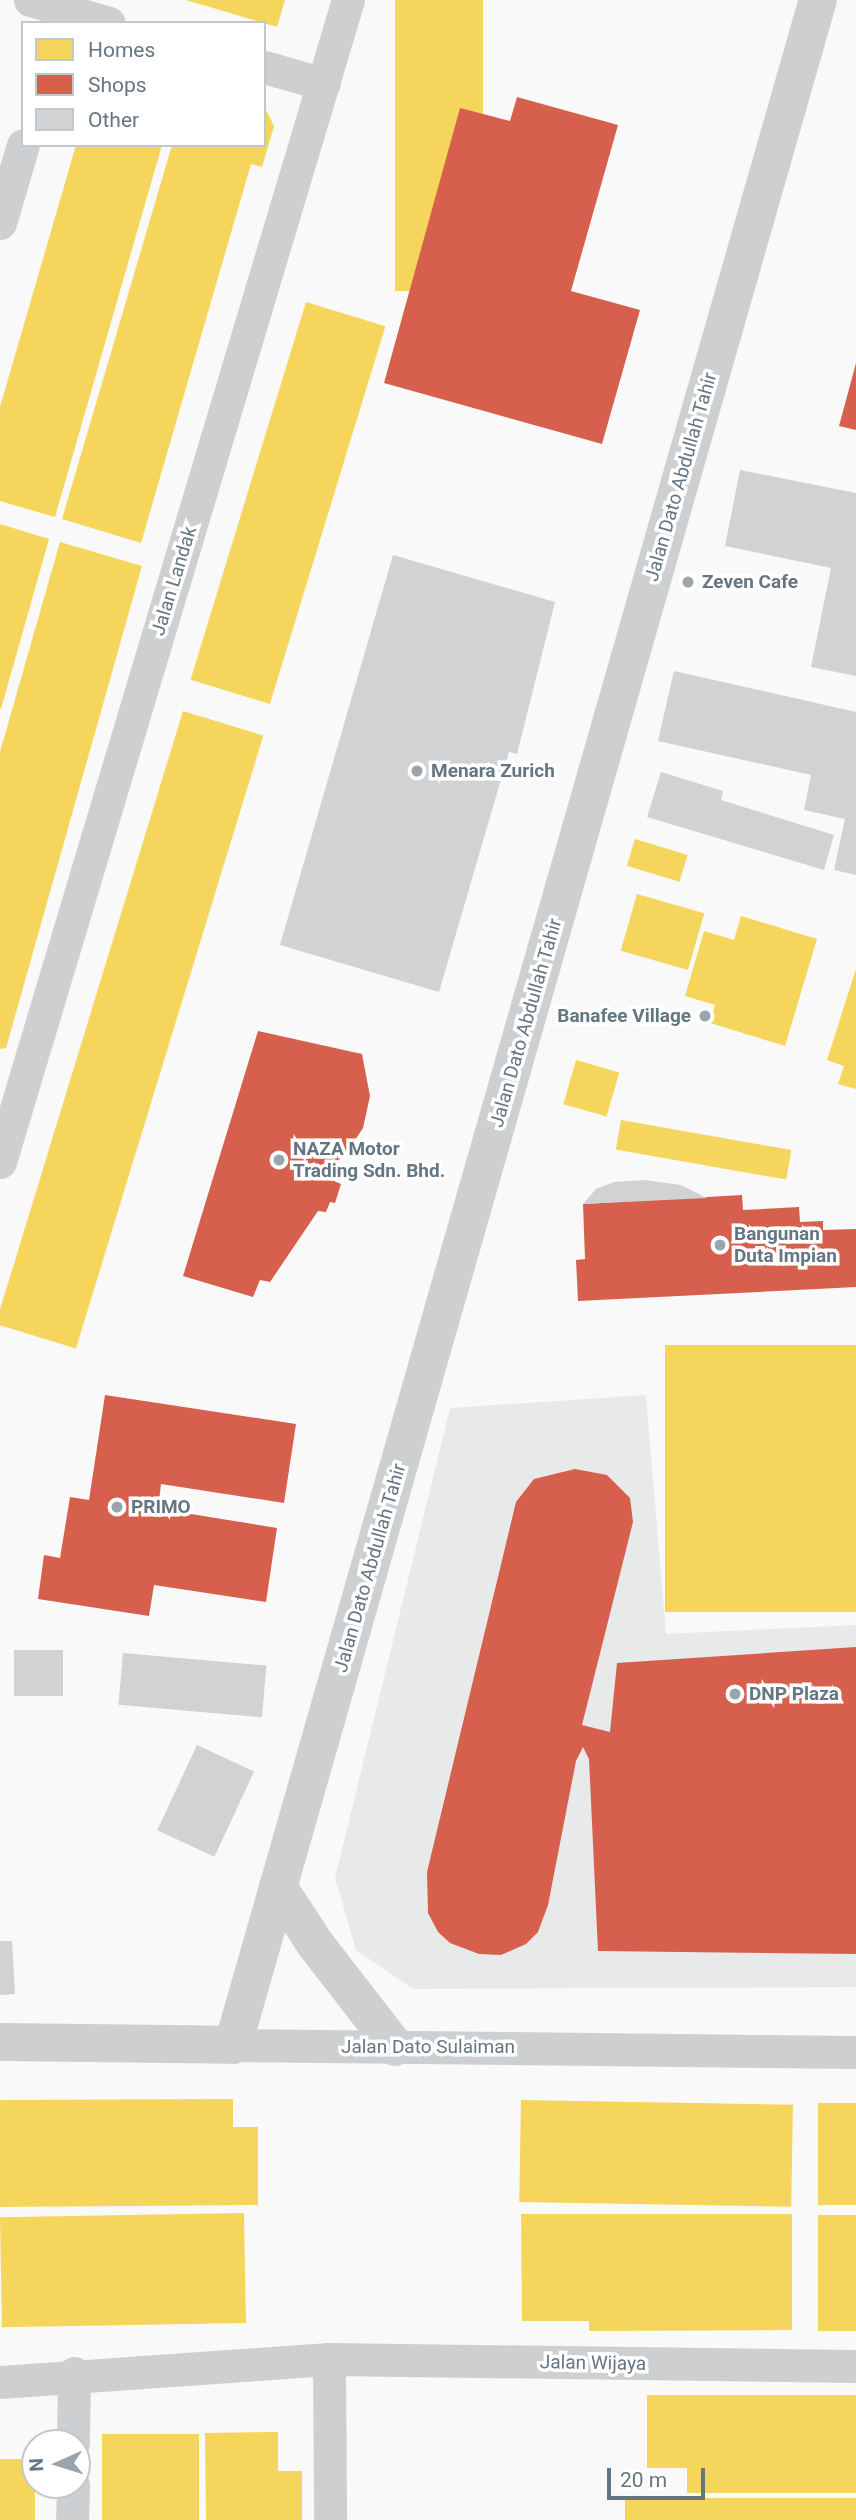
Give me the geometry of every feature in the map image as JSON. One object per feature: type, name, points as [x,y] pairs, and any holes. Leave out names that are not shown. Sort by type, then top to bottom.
[{"type":"street","points":[[30,0],[61,16],[95,21]]},
{"type":"street","name":"Jalan Landak","points":[[0,1163],[13,1074],[324,84],[348,0]]},
{"type":"street","name":"Jalan Dato Abdullah Tahir","points":[[233,2045],[818,0]]},
{"type":"street","points":[[266,68],[324,84]]},
{"type":"street","points":[[0,223],[22,147]]},
{"type":"street","points":[[278,1887],[395,2047]]},
{"type":"street","name":"Jalan Dato Sulaiman","points":[[0,2042],[856,2052]]},
{"type":"street","points":[[329,2359],[330,2520]]},
{"type":"street","name":"Jalan Wijaya","points":[[0,2382],[74,2373],[329,2359],[856,2366]]},
{"type":"street","points":[[73,2429],[74,2373]]},
{"type":"street","points":[[72,2520],[73,2499]]},
{"type":"shaded area","points":[[646,1395],[666,1634],[856,1625],[856,1987],[413,1989],[356,1950],[335,1878],[450,1408]]},
{"type":"building: Homes","points":[[186,0],[285,0],[277,27],[266,24],[266,21],[257,21]]},
{"type":"building: Homes","points":[[395,0],[483,0],[483,291],[395,291]]},
{"type":"building: Homes","points":[[266,110],[274,126],[262,167],[251,164],[141,543],[62,519],[171,147],[266,147]]},
{"type":"building: Homes","points":[[75,147],[161,147],[55,517],[0,501],[0,407]]},
{"type":"building: Homes","points":[[306,302],[385,326],[270,704],[191,680]]},
{"type":"building: Homes","points":[[0,524],[49,539],[1,709],[0,709]]},
{"type":"building: Homes","points":[[60,542],[142,566],[6,1048],[0,1049],[0,752]]},
{"type":"building: Homes","points":[[183,711],[263,736],[76,1349],[0,1325],[0,1310]]},
{"type":"building: Homes","points":[[635,839],[688,855],[679,882],[627,866]]},
{"type":"building: Homes","points":[[637,894],[704,913],[688,970],[621,951]]},
{"type":"building: Homes","points":[[741,916],[817,939],[785,1046],[710,1023],[715,1005],[685,996],[704,931],[734,940]]},
{"type":"building: Homes","points":[[856,969],[856,1089],[838,1084],[844,1066],[827,1060]]},
{"type":"building: Homes","points":[[576,1060],[619,1072],[607,1117],[563,1104]]},
{"type":"building: Homes","points":[[621,1120],[791,1150],[786,1180],[616,1150]]},
{"type":"building: Homes","points":[[665,1345],[856,1345],[856,1612],[665,1612]]},
{"type":"building: Homes","points":[[233,2099],[233,2127],[258,2127],[258,2205],[0,2207],[0,2100]]},
{"type":"building: Homes","points":[[521,2100],[793,2105],[791,2207],[519,2202]]},
{"type":"building: Homes","points":[[818,2103],[856,2103],[856,2205],[818,2205]]},
{"type":"building: Homes","points":[[244,2213],[246,2323],[2,2327],[0,2217]]},
{"type":"building: Homes","points":[[521,2214],[792,2214],[792,2330],[589,2331],[589,2321],[522,2321]]},
{"type":"building: Homes","points":[[818,2215],[856,2215],[856,2331],[818,2331]]},
{"type":"building: Homes","points":[[647,2395],[856,2395],[856,2493],[687,2493],[687,2468],[647,2468]]},
{"type":"building: Homes","points":[[278,2432],[278,2471],[302,2471],[302,2520],[206,2520],[205,2433]]},
{"type":"building: Homes","points":[[102,2434],[199,2434],[199,2520],[102,2520]]},
{"type":"building: Homes","points":[[0,2459],[21,2459],[21,2499],[35,2499],[35,2520],[0,2520]]},
{"type":"building: Homes","points":[[625,2498],[856,2498],[856,2520],[625,2520]]},
{"type":"building: Shops","points":[[517,97],[618,125],[571,291],[640,310],[602,444],[384,383],[460,108],[510,121]]},
{"type":"building: Shops","points":[[856,363],[856,430],[839,426]]},
{"type":"building: Shops","name":"NAZA Motor Trading Sdn. Bhd.","points":[[258,1031],[362,1054],[370,1096],[363,1128],[345,1155],[333,1164],[334,1181],[341,1184],[335,1203],[330,1202],[326,1212],[318,1211],[270,1282],[260,1280],[253,1297],[183,1276]]},
{"type":"building: Shops","name":"Bangunan Duta Impian","points":[[742,1195],[743,1210],[799,1207],[800,1222],[823,1221],[823,1230],[856,1229],[856,1287],[578,1301],[576,1260],[585,1259],[583,1204]]},
{"type":"building: Shops","name":"PRIMO","points":[[105,1395],[296,1424],[284,1503],[161,1484],[159,1501],[167,1503],[166,1510],[277,1528],[266,1602],[154,1585],[149,1616],[38,1599],[44,1555],[60,1558],[70,1497],[89,1500]]},
{"type":"building: Shops","name":"DNP Plaza","points":[[575,1469],[607,1475],[630,1498],[633,1522],[582,1725],[610,1732],[617,1663],[856,1647],[856,1954],[598,1951],[589,1759],[583,1747],[576,1761],[548,1905],[538,1932],[526,1944],[501,1955],[479,1954],[450,1943],[438,1932],[428,1913],[427,1872],[516,1502],[534,1479]]},
{"type":"building: Other","points":[[740,470],[856,493],[856,676],[811,667],[831,568],[725,546]]},
{"type":"building: Other","name":"Menara Zurich","points":[[393,555],[555,602],[517,754],[509,752],[439,992],[280,945]]},
{"type":"building: Other","points":[[674,671],[856,712],[856,875],[834,870],[845,819],[804,810],[811,775],[658,741]]},
{"type":"building: Other","points":[[661,772],[723,791],[721,800],[834,835],[824,870],[647,817]]},
{"type":"building: Other","points":[[644,1180],[681,1185],[707,1198],[583,1204],[596,1189],[614,1182]]},
{"type":"building: Other","points":[[14,1650],[63,1650],[63,1696],[14,1696]]},
{"type":"building: Other","points":[[123,1653],[266,1666],[262,1717],[118,1705]]},
{"type":"building: Other","points":[[197,1745],[254,1772],[214,1857],[157,1830]]},
{"type":"building: Other","points":[[0,1941],[12,1941],[15,1994],[0,1995]]},
{"type":"place","name":"Zeven Cafe","points":[[688,582]]},
{"type":"place","name":"Menara Zurich","points":[[417,771]]},
{"type":"place","name":"Banafee Village","points":[[705,1016]]},
{"type":"place","name":"NAZA Motor Trading Sdn. Bhd.","points":[[279,1160]]},
{"type":"place","name":"Bangunan Duta Impian","points":[[720,1245]]},
{"type":"place","name":"PRIMO","points":[[117,1507]]},
{"type":"place","name":"DNP Plaza","points":[[735,1694]]}]
